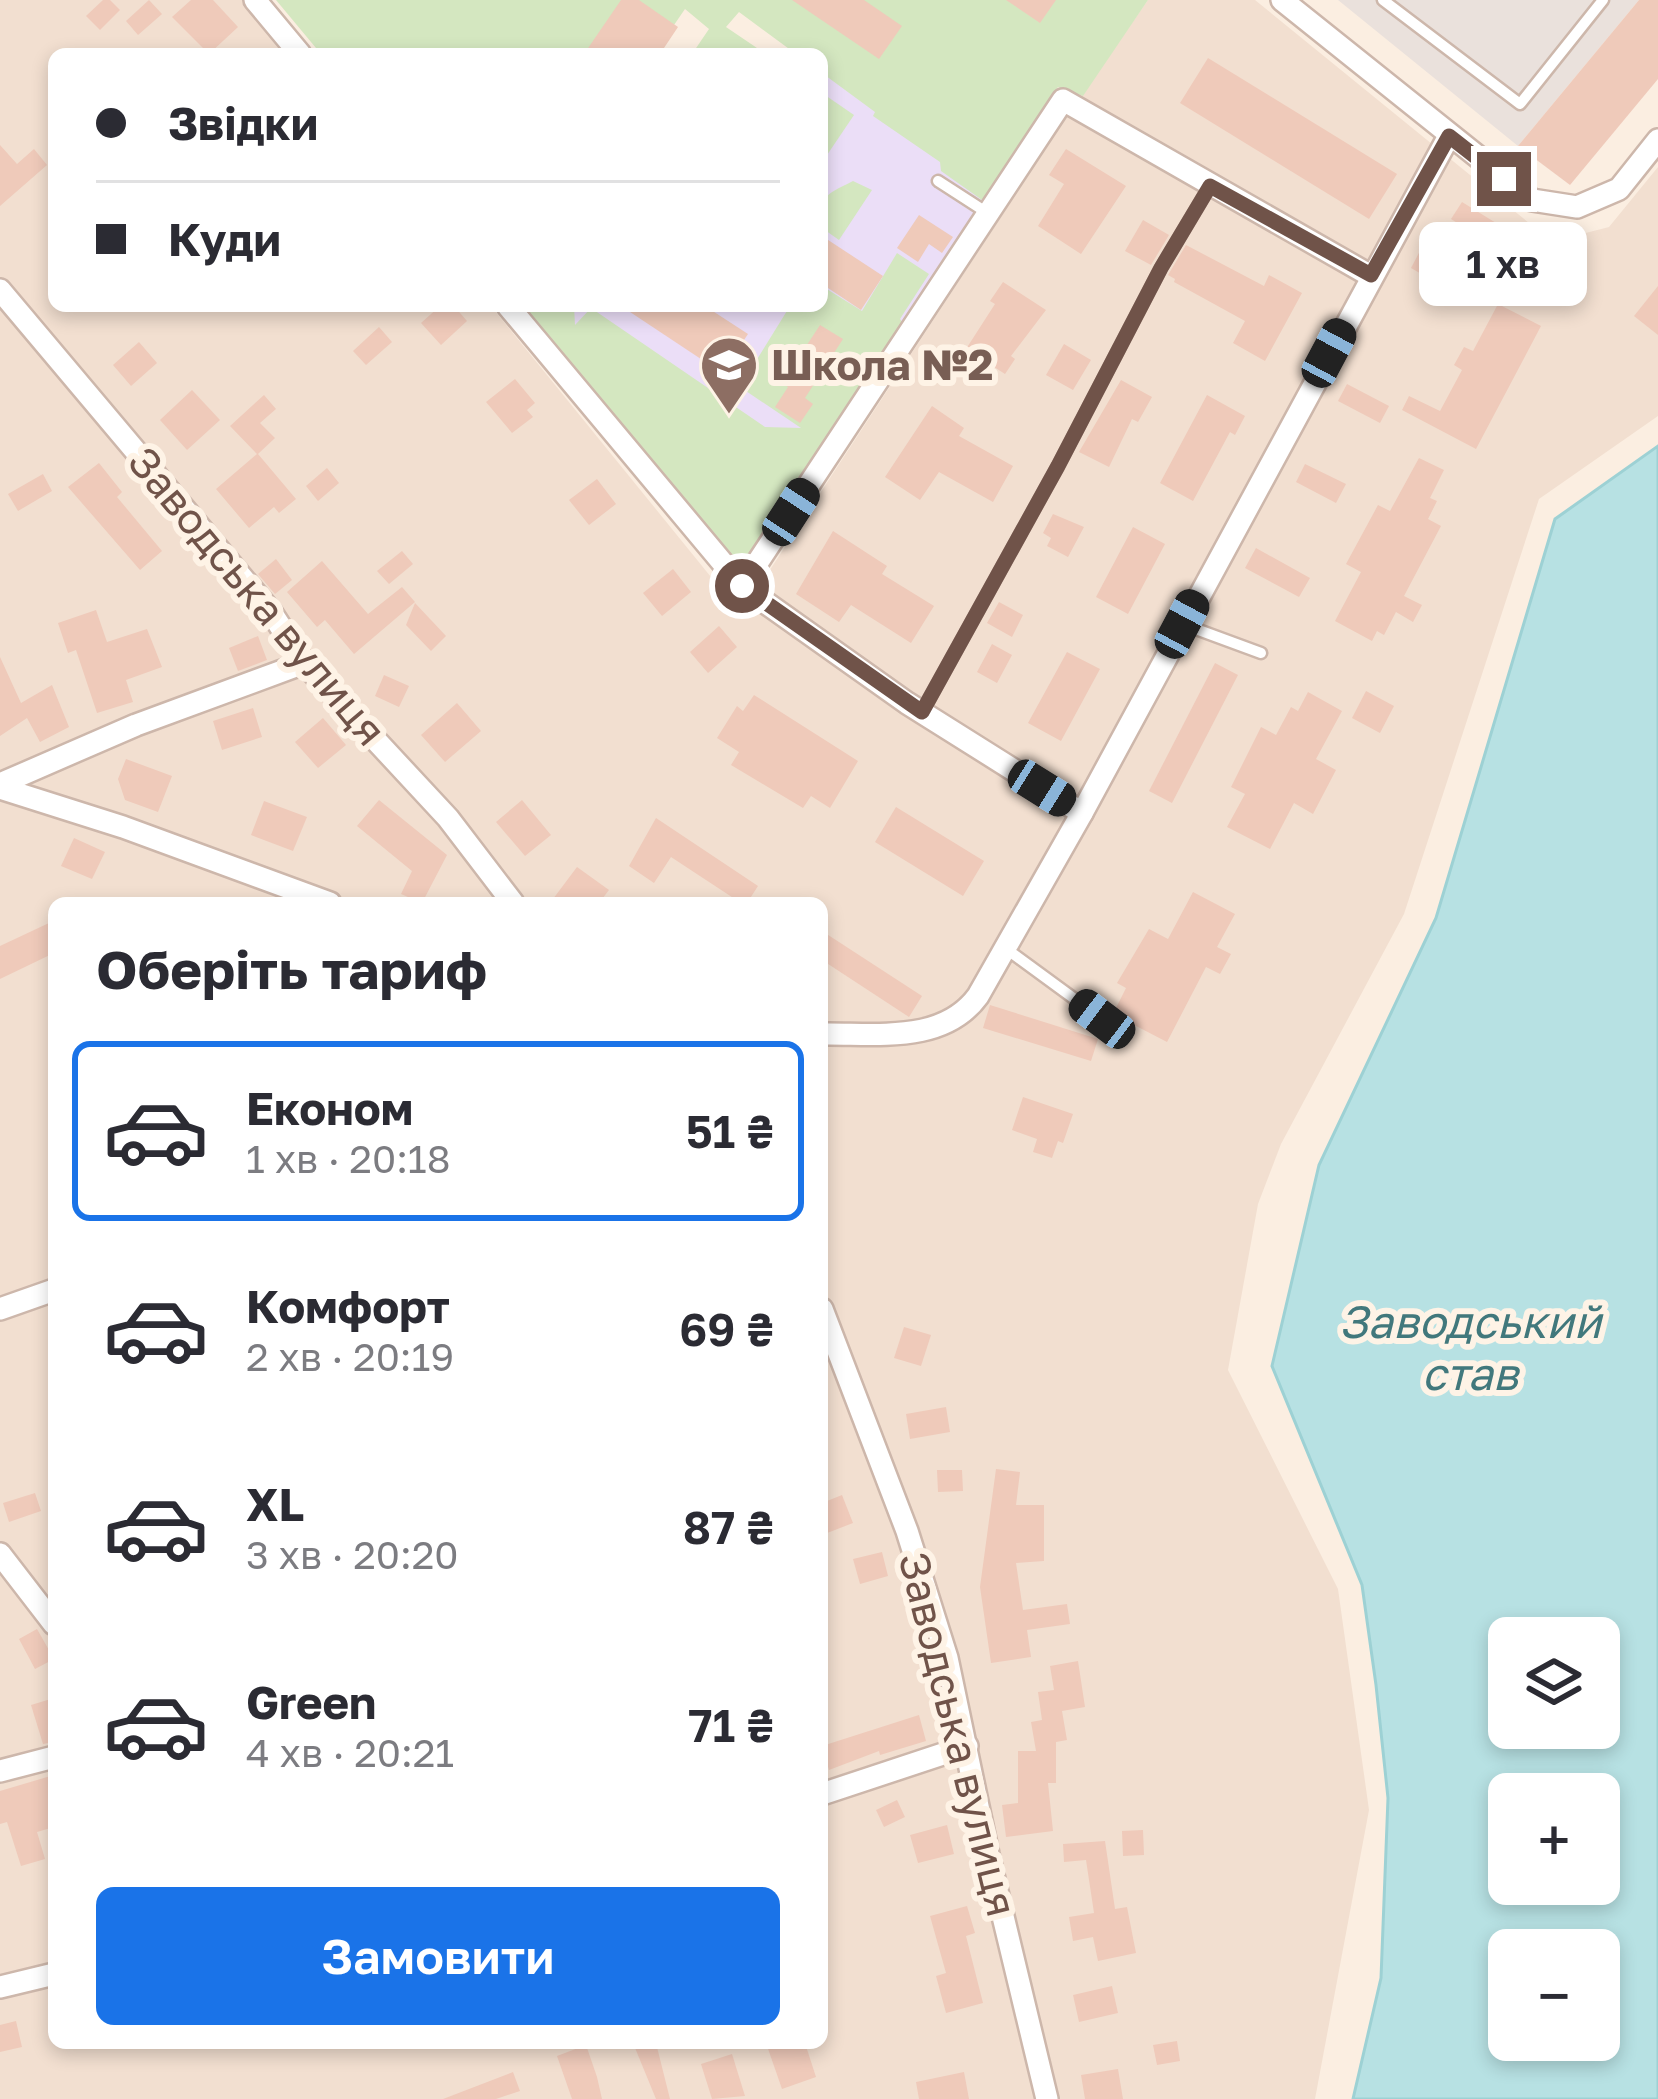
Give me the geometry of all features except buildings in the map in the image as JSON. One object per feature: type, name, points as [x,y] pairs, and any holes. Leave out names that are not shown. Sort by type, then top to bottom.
[{"type":"street","points":[[255,0],[295,48]]},
{"type":"street","points":[[1282,0],[1532,200],[1577,207],[1619,189],[1658,140]]},
{"type":"street","points":[[742,586],[1063,100],[1371,275]]},
{"type":"street","points":[[828,1034],[934,1030],[965,1014],[1082,813],[1449,136]]},
{"type":"street","name":"Заводська вулиця","points":[[0,290],[271,612],[304,663],[448,818],[508,897]]},
{"type":"street","points":[[513,312],[742,586],[922,712],[1082,813]]},
{"type":"street","points":[[0,786],[136,725],[304,663]]},
{"type":"street","points":[[0,786],[314,897]]},
{"type":"street","points":[[0,1310],[48,1292]]},
{"type":"street","name":"Заводська вулиця","points":[[828,1325],[907,1532],[947,1658],[1047,2099]]},
{"type":"street","points":[[0,1554],[48,1616]]},
{"type":"street","points":[[828,1792],[967,1746]]},
{"type":"street","points":[[0,1771],[48,1758]]},
{"type":"street","points":[[0,1987],[48,1975]]},
{"type":"lane","points":[[1382,0],[1520,104],[1603,0]]},
{"type":"lane","points":[[938,181],[986,212]]},
{"type":"lane","points":[[922,712],[1210,186]]},
{"type":"lane","points":[[1182,624],[1261,653]]},
{"type":"lane","points":[[1005,948],[1102,1019]]},
{"type":"shaded area","points":[[0,0],[242,0],[282,48],[48,48],[48,312],[496,312],[741,614],[1148,0],[1255,0],[1540,232],[1574,236],[1609,227],[1658,167],[1658,416],[1539,499],[1404,914],[1281,1144],[1258,1204],[1228,1370],[1338,1589],[1369,1810],[1315,2099],[0,2099]]},
{"type":"shaded area","points":[[1338,0],[1639,0],[1518,146]]},
{"type":"shaded area","name":"Школа №2","points":[[828,68],[996,180],[769,527],[739,562],[531,312],[828,312]]},
{"type":"green space","points":[[276,0],[1148,0],[1083,96],[1058,87],[982,200],[828,77],[828,48],[788,48],[739,12],[726,27],[757,48],[696,48],[709,29],[685,9],[658,48],[316,48]]},
{"type":"green space","points":[[828,97],[854,115],[828,154]]},
{"type":"green space","points":[[853,181],[872,190],[839,240],[828,232],[830,193]]},
{"type":"green space","points":[[897,253],[929,274],[900,319],[913,336],[762,563],[733,561],[522,312],[574,312],[575,325],[587,312],[597,312],[765,427],[801,428],[740,387],[786,312],[828,312],[828,290],[862,311]]},
{"type":"water","name":"Заводський став","points":[[1658,446],[1658,2099],[1353,2099],[1381,1978],[1388,1798],[1376,1685],[1362,1585],[1272,1366],[1319,1165],[1436,918],[1555,519]]},
{"type":"place","name":"Школа №2","points":[[729,416]]},
{"type":"route","points":[[742,586],[922,712],[1210,186],[1371,275],[1449,136],[1504,179]]}]
